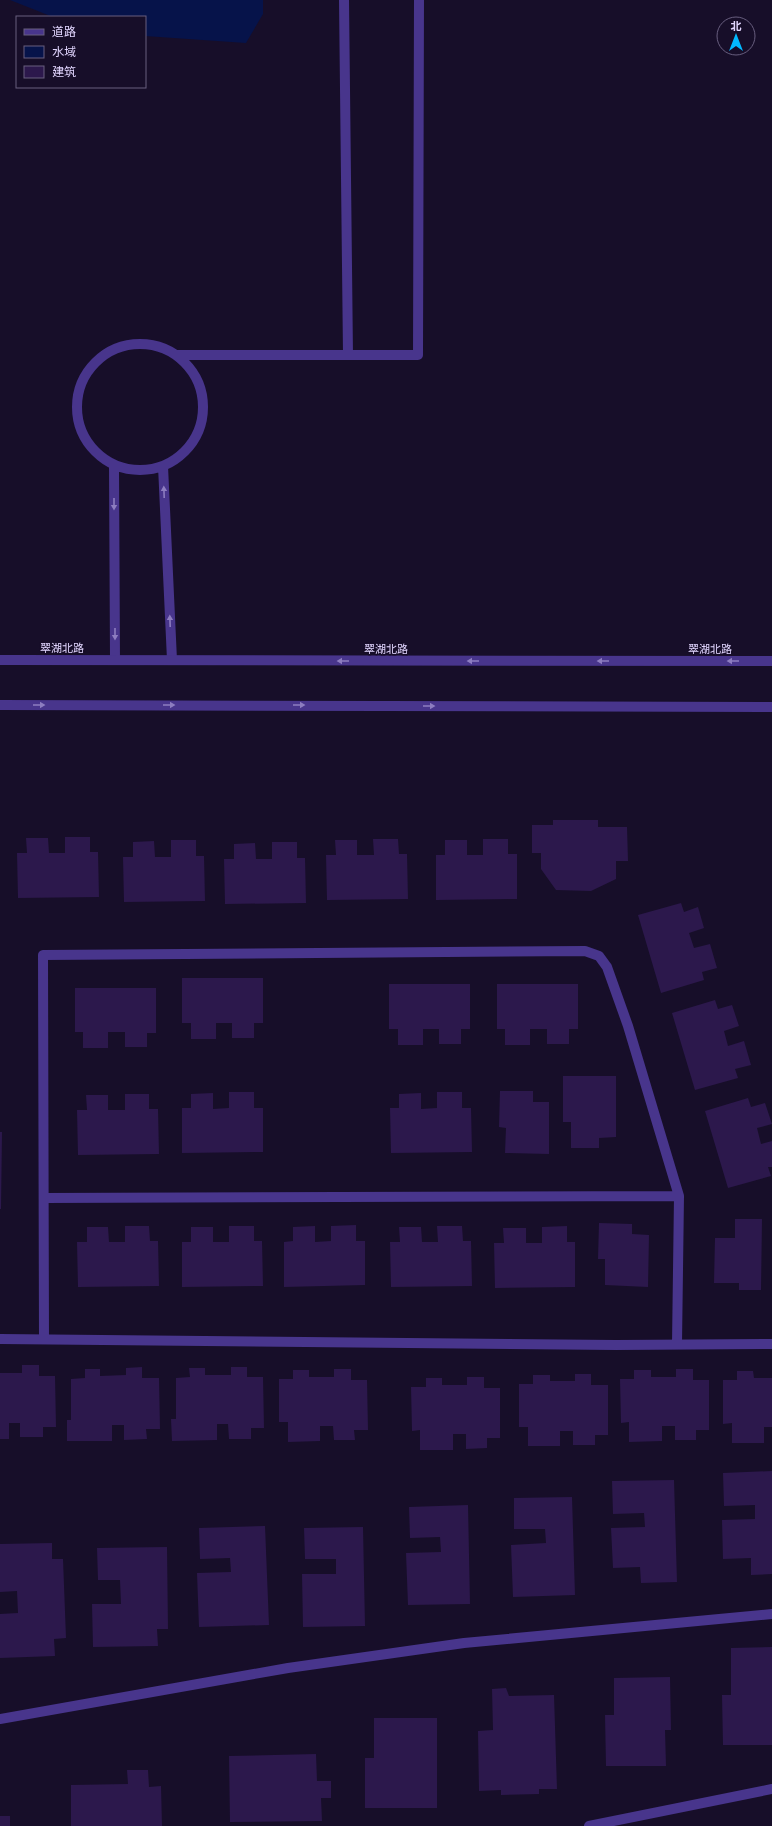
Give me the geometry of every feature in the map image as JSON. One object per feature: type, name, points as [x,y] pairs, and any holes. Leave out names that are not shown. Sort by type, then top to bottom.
[{"type":"street","points":[[344,0],[348,355]]},
{"type":"street","points":[[177,355],[418,355],[419,0]]},
{"type":"street","points":[[138,343],[158,346],[177,355],[191,369],[201,388],[204,408],[200,428],[191,446],[175,460],[163,466],[135,470],[114,465],[96,454],[83,436],[76,416],[77,394],[85,374],[99,358],[118,347],[138,343]]},
{"type":"street","points":[[114,465],[115,660]]},
{"type":"street","points":[[163,466],[172,660]]},
{"type":"street","name":"翠湖北路","points":[[0,660],[772,661]]},
{"type":"street","points":[[0,705],[772,706]]},
{"type":"street","points":[[44,1340],[43,955],[585,951],[599,956],[607,967],[628,1026],[679,1196],[677,1344]]},
{"type":"street","points":[[44,1198],[679,1196]]},
{"type":"street","points":[[0,1339],[616,1345],[772,1344]]},
{"type":"street","points":[[0,1719],[288,1668],[464,1643],[772,1614]]},
{"type":"street","points":[[589,1826],[772,1789]]},
{"type":"water","points":[[10,0],[263,0],[263,14],[246,43],[146,36],[146,16],[50,16]]},
{"type":"building","points":[[553,820],[598,820],[598,827],[627,827],[628,861],[616,861],[616,879],[591,891],[556,890],[541,869],[541,853],[532,853],[532,825],[553,825]]},
{"type":"building","points":[[65,837],[90,837],[90,852],[98,852],[99,897],[18,898],[17,853],[27,853],[26,838],[48,838],[49,853],[65,853]]},
{"type":"building","points":[[373,839],[398,839],[399,854],[407,854],[408,899],[327,900],[326,855],[336,855],[335,840],[357,840],[357,855],[374,855]]},
{"type":"building","points":[[483,839],[508,839],[508,854],[517,854],[517,899],[436,900],[436,855],[445,855],[445,840],[467,840],[467,855],[483,855]]},
{"type":"building","points":[[171,840],[196,840],[196,856],[204,856],[205,901],[124,902],[123,857],[133,857],[133,842],[154,841],[155,857],[171,857]]},
{"type":"building","points":[[272,842],[297,842],[297,858],[305,858],[306,903],[225,904],[224,859],[234,859],[234,844],[255,843],[256,859],[272,859]]},
{"type":"building","points":[[681,903],[684,912],[698,907],[704,928],[689,933],[694,948],[710,944],[717,968],[702,972],[704,980],[661,993],[638,915]]},
{"type":"building","points":[[182,978],[263,978],[263,1023],[254,1023],[254,1038],[232,1038],[232,1023],[216,1023],[216,1039],[191,1039],[191,1023],[182,1023]]},
{"type":"building","points":[[389,984],[470,984],[470,1029],[461,1029],[461,1044],[439,1044],[439,1029],[423,1029],[423,1045],[398,1045],[398,1029],[389,1029]]},
{"type":"building","points":[[497,984],[578,984],[578,1029],[569,1029],[569,1044],[547,1044],[547,1029],[530,1029],[530,1045],[505,1045],[505,1029],[497,1029]]},
{"type":"building","points":[[75,988],[156,988],[156,1033],[147,1033],[147,1047],[125,1047],[125,1032],[108,1032],[108,1048],[83,1048],[83,1032],[75,1032]]},
{"type":"building","points":[[715,1000],[718,1009],[732,1005],[739,1026],[724,1031],[728,1046],[744,1041],[751,1065],[735,1069],[738,1078],[695,1090],[672,1013]]},
{"type":"building","points":[[563,1076],[616,1076],[616,1137],[599,1138],[599,1148],[571,1148],[571,1122],[563,1122]]},
{"type":"building","points":[[500,1091],[533,1091],[533,1102],[549,1102],[549,1154],[505,1153],[506,1128],[499,1127]]},
{"type":"building","points":[[229,1092],[254,1092],[254,1108],[263,1108],[263,1152],[182,1153],[182,1108],[191,1108],[191,1094],[213,1093],[213,1109],[229,1108]]},
{"type":"building","points":[[437,1092],[462,1092],[462,1108],[471,1108],[472,1152],[391,1153],[390,1108],[399,1108],[399,1094],[421,1093],[421,1109],[437,1108]]},
{"type":"building","points":[[125,1094],[149,1094],[149,1109],[158,1109],[159,1154],[78,1155],[77,1110],[87,1110],[86,1095],[108,1095],[108,1110],[125,1110]]},
{"type":"building","points":[[748,1098],[751,1107],[765,1103],[772,1124],[757,1128],[761,1144],[772,1141],[772,1167],[768,1167],[771,1176],[728,1188],[705,1111]]},
{"type":"building","points":[[0,1132],[2,1132],[1,1209],[0,1209]]},
{"type":"building","points":[[735,1219],[762,1219],[761,1290],[739,1290],[739,1283],[714,1283],[715,1238],[735,1238]]},
{"type":"building","points":[[599,1223],[632,1224],[632,1234],[649,1235],[648,1287],[605,1285],[605,1259],[598,1259]]},
{"type":"building","points":[[356,1225],[356,1241],[365,1241],[365,1285],[284,1287],[284,1242],[293,1241],[293,1227],[315,1226],[315,1242],[331,1241],[331,1226]]},
{"type":"building","points":[[125,1226],[149,1226],[150,1241],[158,1241],[159,1286],[78,1287],[77,1242],[87,1242],[87,1227],[108,1227],[109,1242],[125,1242]]},
{"type":"building","points":[[229,1226],[254,1226],[254,1241],[262,1241],[263,1286],[182,1287],[182,1242],[191,1242],[191,1227],[213,1227],[213,1242],[229,1242]]},
{"type":"building","points":[[437,1226],[462,1226],[463,1241],[471,1241],[472,1286],[391,1287],[390,1242],[400,1242],[399,1227],[421,1227],[422,1242],[438,1242]]},
{"type":"building","points":[[567,1226],[567,1242],[575,1242],[575,1287],[495,1288],[494,1243],[504,1243],[503,1228],[526,1228],[526,1243],[542,1243],[542,1227]]},
{"type":"building","points":[[22,1365],[39,1365],[39,1376],[55,1376],[56,1427],[43,1427],[43,1437],[20,1437],[20,1423],[9,1423],[9,1439],[0,1439],[0,1373],[22,1373]]},
{"type":"building","points":[[142,1367],[142,1378],[159,1378],[160,1429],[146,1429],[147,1439],[124,1440],[124,1425],[112,1425],[112,1441],[67,1441],[67,1420],[71,1420],[71,1379],[85,1378],[85,1369],[100,1369],[100,1376],[126,1375],[126,1368]]},
{"type":"building","points":[[231,1367],[247,1367],[247,1377],[263,1377],[264,1428],[251,1428],[251,1439],[229,1439],[228,1424],[217,1424],[217,1440],[172,1441],[171,1419],[176,1419],[176,1378],[190,1377],[189,1368],[205,1368],[205,1375],[231,1375]]},
{"type":"building","points":[[334,1369],[351,1369],[351,1380],[367,1380],[368,1430],[354,1430],[355,1440],[334,1440],[333,1426],[320,1426],[320,1441],[288,1442],[288,1422],[279,1422],[279,1379],[293,1379],[293,1370],[309,1370],[309,1377],[334,1377]]},
{"type":"building","points":[[676,1369],[693,1369],[693,1380],[709,1380],[709,1430],[696,1430],[696,1440],[675,1440],[675,1426],[662,1426],[662,1441],[629,1442],[629,1422],[621,1423],[620,1379],[634,1379],[634,1370],[651,1370],[651,1377],[676,1377]]},
{"type":"building","points":[[737,1371],[753,1371],[754,1378],[772,1378],[772,1427],[764,1427],[764,1443],[732,1443],[732,1423],[723,1424],[723,1380],[737,1380]]},
{"type":"building","points":[[575,1374],[591,1374],[591,1385],[608,1385],[608,1435],[595,1435],[595,1445],[573,1445],[573,1431],[560,1431],[560,1446],[528,1446],[528,1427],[519,1427],[519,1384],[533,1384],[533,1375],[550,1375],[550,1381],[575,1381]]},
{"type":"building","points":[[467,1377],[484,1377],[484,1388],[500,1388],[500,1438],[487,1438],[487,1448],[466,1449],[466,1434],[453,1434],[453,1450],[420,1450],[420,1430],[412,1431],[411,1387],[426,1387],[426,1378],[442,1378],[442,1385],[467,1385]]},
{"type":"building","points":[[772,1471],[772,1574],[751,1575],[751,1558],[723,1559],[722,1520],[755,1519],[755,1505],[724,1506],[723,1473]]},
{"type":"building","points":[[674,1480],[677,1582],[641,1583],[640,1567],[613,1568],[611,1528],[645,1527],[644,1513],[613,1514],[612,1481]]},
{"type":"building","points":[[572,1497],[575,1595],[513,1597],[511,1545],[546,1543],[545,1529],[514,1529],[514,1498]]},
{"type":"building","points":[[468,1505],[470,1604],[408,1605],[406,1553],[441,1552],[440,1537],[410,1538],[409,1507]]},
{"type":"building","points":[[265,1526],[269,1625],[199,1627],[197,1573],[231,1572],[230,1558],[200,1559],[199,1528]]},
{"type":"building","points":[[363,1527],[365,1626],[303,1627],[302,1574],[336,1574],[336,1559],[305,1559],[304,1528]]},
{"type":"building","points":[[52,1543],[52,1559],[63,1559],[66,1638],[54,1639],[55,1656],[0,1658],[0,1614],[18,1613],[17,1591],[0,1592],[0,1544]]},
{"type":"building","points":[[167,1547],[168,1629],[157,1629],[158,1646],[93,1647],[92,1604],[121,1604],[120,1580],[98,1580],[97,1548]]},
{"type":"building","points":[[772,1647],[772,1745],[723,1745],[722,1695],[731,1695],[731,1648]]},
{"type":"building","points":[[670,1677],[671,1730],[665,1730],[666,1766],[606,1766],[605,1715],[614,1715],[614,1678]]},
{"type":"building","points":[[506,1688],[509,1696],[554,1695],[557,1789],[539,1789],[539,1794],[501,1795],[501,1790],[479,1791],[478,1731],[493,1730],[492,1689]]},
{"type":"building","points":[[374,1718],[437,1718],[437,1808],[365,1808],[365,1758],[374,1758]]},
{"type":"building","points":[[316,1754],[317,1781],[331,1781],[331,1798],[321,1798],[322,1821],[230,1822],[229,1756]]},
{"type":"building","points":[[127,1770],[148,1770],[149,1787],[161,1786],[162,1826],[71,1826],[71,1785],[128,1784]]},
{"type":"building","points":[[0,1816],[10,1816],[10,1826],[0,1826]]}]
